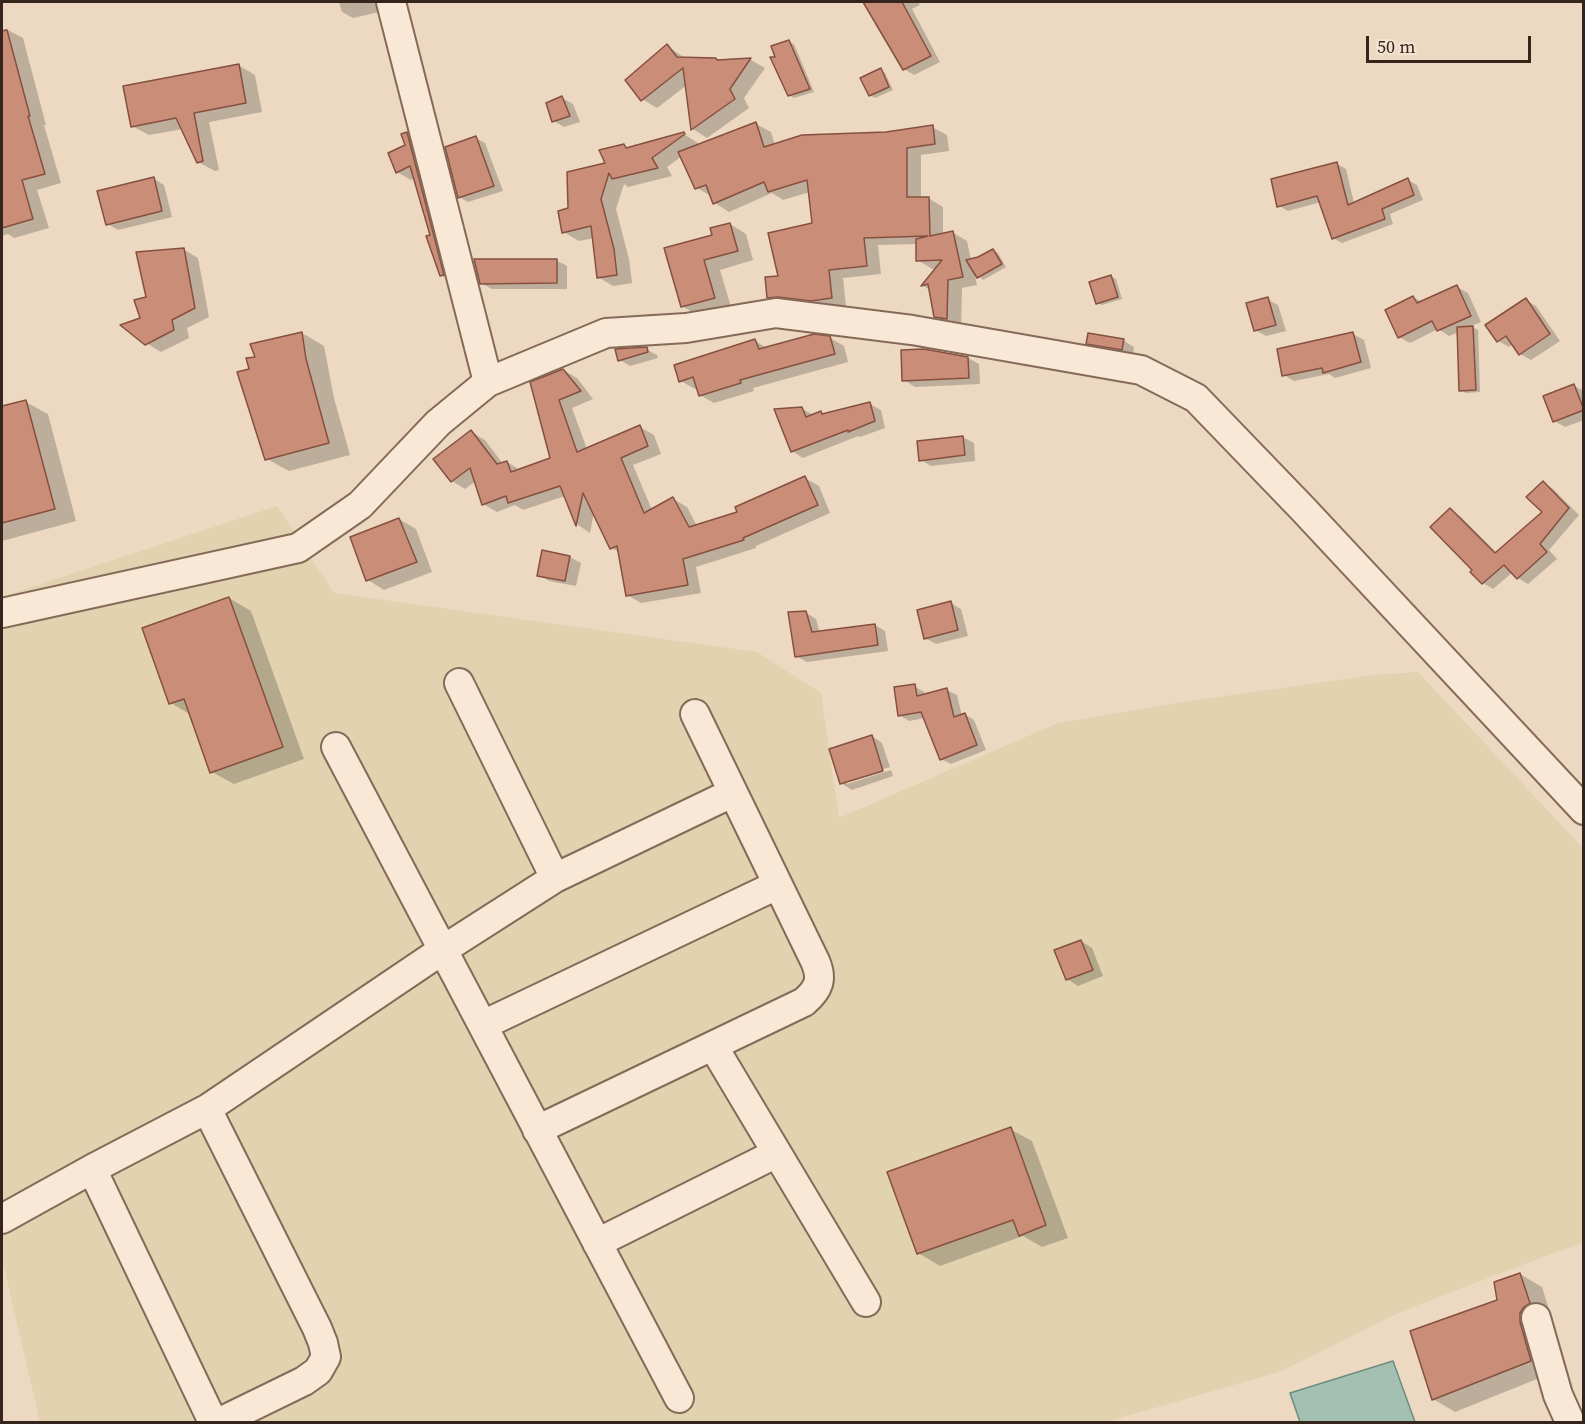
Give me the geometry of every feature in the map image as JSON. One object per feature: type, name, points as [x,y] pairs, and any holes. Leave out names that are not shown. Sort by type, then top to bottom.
[{"type":"street","points":[[391,2],[488,382]]},
{"type":"street","points":[[2,613],[298,548],[360,505],[438,423],[488,382],[606,333],[686,328],[776,313],[934,333],[1141,370],[1196,398],[1311,517],[1584,810]]},
{"type":"street","points":[[459,683],[555,878]]},
{"type":"street","points":[[537,1130],[804,1002],[814,994],[820,982],[817,967],[695,714]]},
{"type":"street","points":[[336,747],[441,951],[483,1024],[679,1398]]},
{"type":"street","points":[[2,1219],[207,1109],[441,951],[555,878],[732,793]]},
{"type":"street","points":[[483,1024],[777,885]]},
{"type":"street","points":[[713,1046],[866,1302]]},
{"type":"street","points":[[207,1109],[317,1328],[326,1357],[318,1371],[304,1381],[220,1422]]},
{"type":"street","points":[[597,1243],[777,1153]]},
{"type":"street","points":[[92,1169],[213,1422]]},
{"type":"street","points":[[1536,1318],[1558,1395],[1570,1422]]},
{"type":"shaded area","points":[[277,506],[334,593],[757,652],[821,693],[839,818],[1058,723],[1189,701],[1374,675],[1418,672],[1583,848],[1583,1243],[1405,1310],[1279,1372],[1106,1422],[40,1422],[2,1259],[2,597]]},
{"type":"shaded area","points":[[1393,1361],[1415,1422],[1300,1422],[1290,1393]]},
{"type":"building","points":[[863,2],[902,2],[931,56],[903,70]]},
{"type":"building","points":[[7,30],[45,174],[22,180],[33,219],[2,228],[2,31]]},
{"type":"building","points":[[789,40],[810,89],[788,96],[770,57],[775,57],[771,46]]},
{"type":"building","points":[[667,44],[677,57],[716,58],[717,60],[751,58],[730,89],[735,99],[691,130],[683,68],[641,101],[625,80]]},
{"type":"building","points":[[239,64],[246,103],[194,113],[203,161],[197,163],[176,118],[131,127],[123,86]]},
{"type":"building","points":[[881,68],[889,87],[869,96],[860,78]]},
{"type":"building","points":[[562,96],[570,116],[552,122],[546,103]]},
{"type":"building","points":[[756,122],[764,147],[802,135],[886,132],[933,125],[935,144],[907,148],[907,197],[929,197],[930,236],[953,231],[963,277],[948,280],[947,319],[934,317],[928,284],[921,286],[942,260],[916,261],[916,239],[928,236],[864,238],[867,266],[829,270],[832,298],[811,301],[767,298],[765,277],[778,276],[768,233],[812,223],[807,180],[768,192],[764,182],[713,204],[706,185],[695,189],[678,152]]},
{"type":"building","points":[[407,132],[444,275],[440,276],[426,236],[430,235],[410,166],[396,173],[388,153],[405,145],[401,134]]},
{"type":"building","points":[[684,132],[685,134],[652,158],[658,168],[612,179],[609,173],[601,199],[614,249],[617,275],[597,278],[591,226],[562,233],[558,211],[568,208],[567,172],[605,163],[599,150],[624,144],[626,148]]},
{"type":"building","points":[[476,136],[494,186],[458,198],[445,147]]},
{"type":"building","points":[[1337,162],[1348,205],[1408,178],[1414,195],[1382,209],[1385,219],[1332,239],[1317,196],[1277,207],[1271,179]]},
{"type":"building","points":[[154,177],[162,211],[106,225],[97,191]]},
{"type":"building","points":[[730,223],[738,251],[704,260],[715,298],[681,307],[664,248],[712,235],[710,228]]},
{"type":"building","points":[[184,248],[195,308],[172,320],[174,330],[145,345],[120,325],[140,318],[134,300],[146,297],[136,252]]},
{"type":"building","points":[[993,249],[1002,264],[977,278],[966,260]]},
{"type":"building","points":[[474,259],[557,259],[557,283],[480,284]]},
{"type":"building","points":[[1111,275],[1118,297],[1096,304],[1089,282]]},
{"type":"building","points":[[1457,285],[1471,316],[1437,331],[1432,321],[1398,338],[1385,310],[1413,296],[1417,303]]},
{"type":"building","points":[[1268,297],[1276,325],[1254,331],[1246,303]]},
{"type":"building","points":[[1526,298],[1550,334],[1519,355],[1506,336],[1497,342],[1485,325]]},
{"type":"building","points":[[1473,326],[1476,390],[1459,391],[1457,327]]},
{"type":"building","points":[[302,332],[306,359],[329,443],[265,460],[237,372],[249,369],[246,358],[255,357],[250,344]]},
{"type":"building","points":[[1353,332],[1361,362],[1323,373],[1322,368],[1282,376],[1277,349]]},
{"type":"building","points":[[1088,333],[1124,339],[1122,350],[1086,344]]},
{"type":"building","points":[[814,334],[830,336],[835,354],[740,380],[741,383],[699,396],[693,377],[679,382],[674,365],[755,339],[759,349]]},
{"type":"building","points":[[647,347],[648,352],[618,361],[615,349]]},
{"type":"building","points":[[924,349],[968,357],[969,378],[902,381],[901,350]]},
{"type":"building","points":[[563,369],[581,391],[559,400],[577,452],[640,425],[648,446],[621,458],[644,513],[673,497],[689,527],[737,512],[735,507],[805,476],[818,505],[743,538],[744,540],[683,559],[688,585],[626,596],[617,546],[610,549],[583,493],[576,526],[560,486],[508,503],[506,496],[482,505],[470,468],[451,482],[433,459],[471,430],[497,464],[507,461],[511,472],[550,458],[530,382]]},
{"type":"building","points":[[1574,384],[1584,410],[1553,422],[1543,396]]},
{"type":"building","points":[[26,400],[55,509],[2,523],[2,406]]},
{"type":"building","points":[[870,402],[875,421],[791,452],[774,409],[802,407],[806,417],[821,411],[822,414]]},
{"type":"building","points":[[963,436],[965,455],[919,461],[917,441]]},
{"type":"building","points":[[1543,481],[1569,508],[1540,544],[1547,552],[1517,579],[1504,565],[1482,584],[1470,572],[1472,570],[1430,527],[1450,508],[1495,553],[1542,512],[1526,497]]},
{"type":"building","points":[[399,518],[417,562],[366,581],[350,537]]},
{"type":"building","points":[[542,550],[570,556],[565,581],[537,576]]},
{"type":"building","points":[[229,597],[283,747],[210,773],[184,699],[169,704],[142,628]]},
{"type":"building","points":[[951,601],[958,630],[924,639],[917,610]]},
{"type":"building","points":[[806,611],[812,632],[875,624],[878,645],[795,657],[788,612]]},
{"type":"building","points":[[915,684],[917,696],[947,688],[954,717],[965,713],[977,745],[940,760],[921,712],[898,716],[894,687]]},
{"type":"building","points":[[872,735],[883,771],[840,784],[829,749]]},
{"type":"building","points":[[1081,940],[1093,970],[1066,980],[1054,950]]},
{"type":"building","points":[[1011,1127],[1046,1225],[1019,1236],[1013,1220],[917,1254],[887,1172]]},
{"type":"building","points":[[1520,1273],[1530,1303],[1520,1313],[1520,1322],[1531,1361],[1432,1400],[1410,1331],[1497,1300],[1494,1282]]}]
